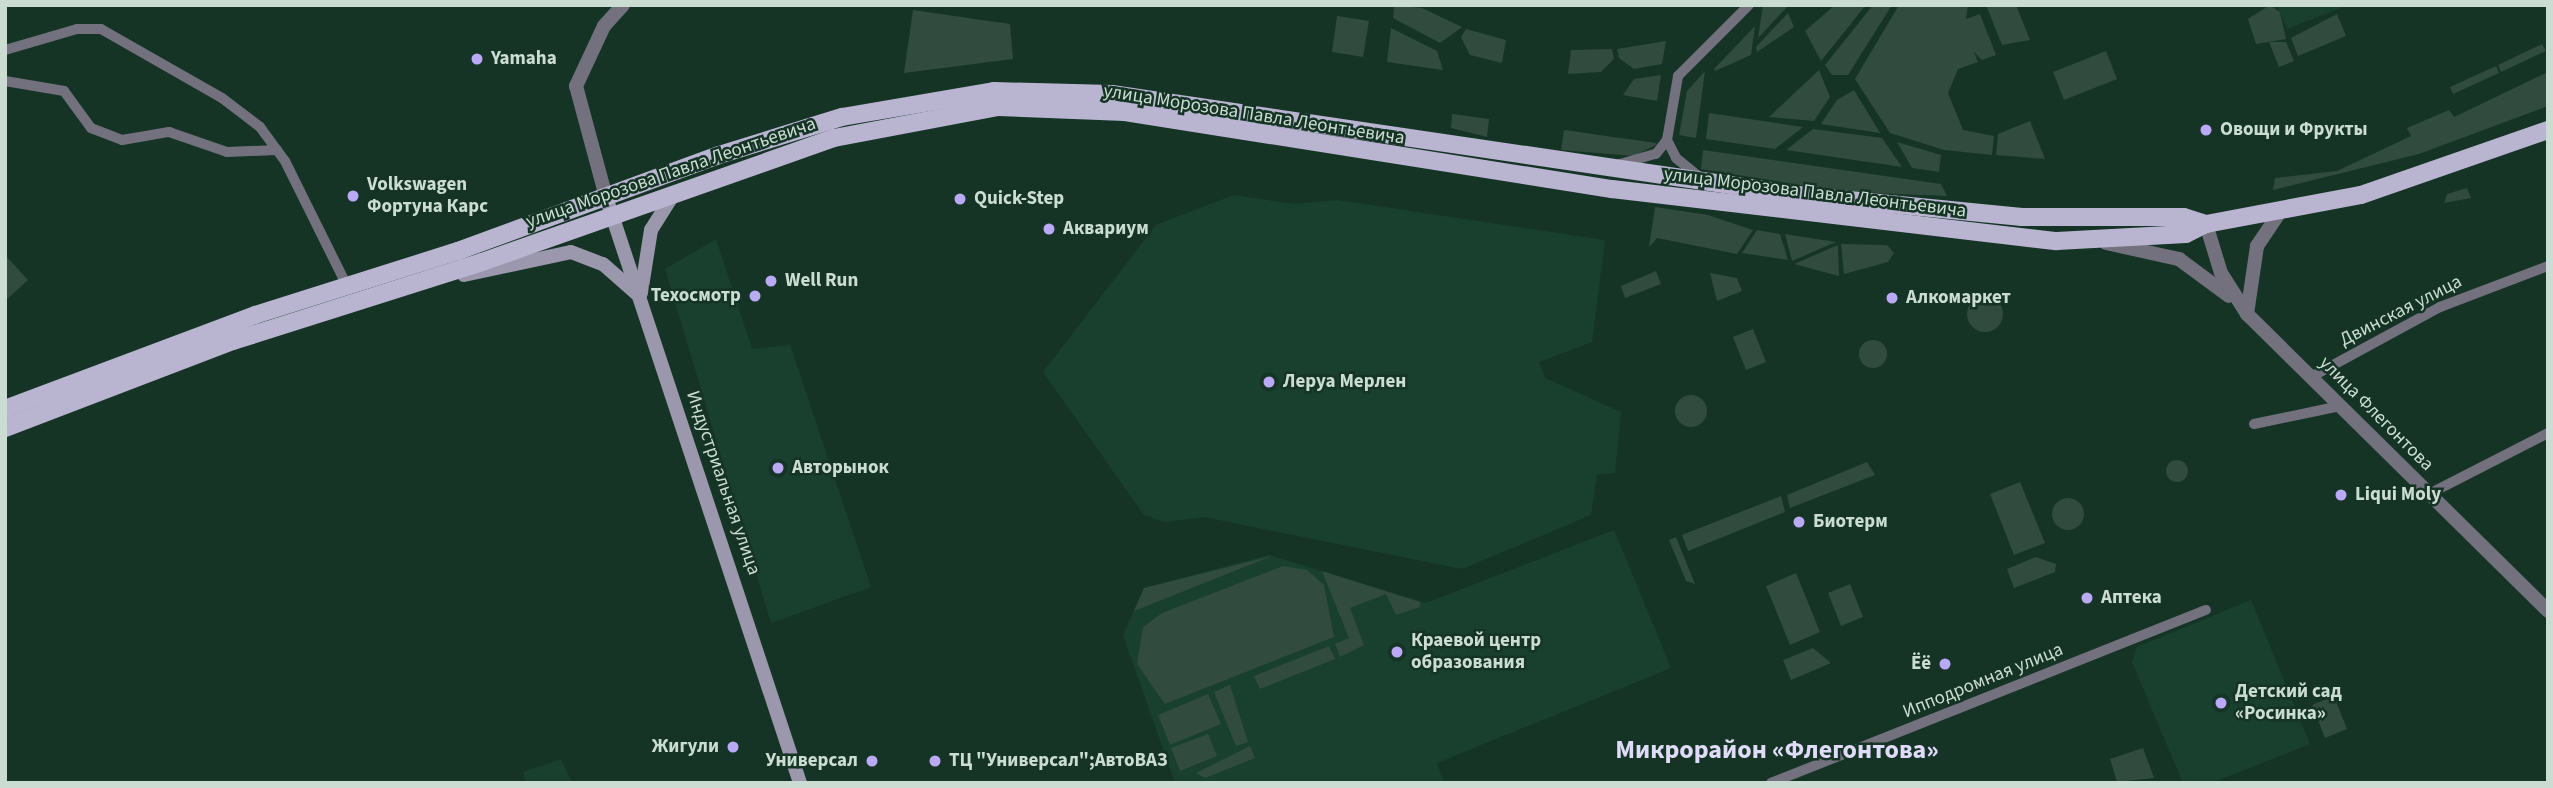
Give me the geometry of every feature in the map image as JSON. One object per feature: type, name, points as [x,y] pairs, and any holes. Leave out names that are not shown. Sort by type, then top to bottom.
[{"type":"main road","name":"улица Морозова Павла Леонтьевича","points":[[5,428],[233,341],[427,280],[609,205],[842,117],[994,91],[1112,94],[1709,184],[2022,217],[2184,217],[2206,225]]},
{"type":"main road","name":"улица Морозова Павла Леонтьевича","points":[[5,409],[347,286],[609,205],[654,198],[717,176],[906,120],[1045,107],[1125,112],[1678,198],[2075,241],[2186,234],[2206,225],[2279,213],[2425,177],[2548,130]]},
{"type":"main road","points":[[640,298],[646,249],[660,210],[677,191],[717,176]]},
{"type":"main road","name":"Индустриальная улица","points":[[609,205],[800,783]]},
{"type":"main road","points":[[427,280],[571,252],[603,264],[640,298]]},
{"type":"street","points":[[609,205],[576,86],[604,26],[623,5]]},
{"type":"street","points":[[1605,167],[1656,154],[1667,139],[1678,76],[1749,5]]},
{"type":"street","points":[[5,50],[77,29],[101,29],[222,98],[260,127],[277,150],[347,286]]},
{"type":"street","points":[[5,81],[64,90],[91,128],[122,139],[169,132],[227,152],[277,150]]},
{"type":"street","points":[[1667,139],[1676,158],[1709,184]]},
{"type":"street","points":[[2247,314],[2257,246],[2279,213]]},
{"type":"street","name":"улица Флегонтова","points":[[2206,225],[2221,273],[2247,314],[2548,611]]},
{"type":"street","points":[[2075,241],[2179,259],[2247,314]]},
{"type":"street","name":"Двинская улица","points":[[2311,377],[2440,306],[2548,267]]},
{"type":"street","points":[[2254,424],[2340,406]]},
{"type":"street","points":[[2429,494],[2548,433]]},
{"type":"street","name":"Ипподромная улица","points":[[1771,783],[2206,610]]},
{"type":"shaded area","points":[[1394,5],[1422,8],[1462,27],[1440,43],[1393,18]]},
{"type":"shaded area","points":[[1763,5],[1787,7],[1758,38]]},
{"type":"shaded area","points":[[1835,5],[1866,5],[1821,61],[1805,31]]},
{"type":"shaded area","points":[[1873,5],[1892,5],[1848,75],[1832,75],[1825,65]]},
{"type":"shaded area","points":[[1899,5],[1968,5],[1966,19],[1980,14],[1996,55],[1982,60],[1974,52],[1978,62],[1958,69],[1948,93],[1963,130],[1994,136],[1992,155],[1944,150],[1890,133],[1855,79]]},
{"type":"shaded area","points":[[1986,5],[2016,5],[2030,40],[2002,45]]},
{"type":"shaded area","points":[[2270,5],[2280,12],[2286,39],[2256,44],[2248,19]]},
{"type":"shaded area","points":[[2277,5],[2348,5],[2287,29]]},
{"type":"shaded area","points":[[913,10],[1010,24],[1013,59],[904,73]]},
{"type":"shaded area","points":[[1788,13],[1794,27],[1757,52],[1756,47]]},
{"type":"shaded area","points":[[2337,14],[2346,36],[2298,56],[2291,38]]},
{"type":"shaded area","points":[[1337,16],[1369,21],[1363,57],[1332,52]]},
{"type":"shaded area","points":[[1755,26],[1751,55],[1715,71],[1714,69]]},
{"type":"shaded area","points":[[1391,28],[1437,51],[1443,70],[1387,62]]},
{"type":"shaded area","points":[[1466,29],[1506,40],[1502,63],[1470,55],[1461,37]]},
{"type":"shaded area","points":[[1666,41],[1662,64],[1634,69],[1619,58],[1617,49]]},
{"type":"shaded area","points":[[2269,42],[2286,42],[2294,61],[2279,67]]},
{"type":"shaded area","points":[[2542,44],[2546,51],[2501,72],[2498,65]]},
{"type":"shaded area","points":[[1612,49],[1614,59],[1601,72],[1568,74],[1571,50]]},
{"type":"shaded area","points":[[2106,51],[2117,79],[2064,100],[2053,72]]},
{"type":"shaded area","points":[[2496,66],[2499,73],[2453,94],[2450,87]]},
{"type":"shaded area","points":[[1819,70],[1830,97],[1814,121],[1769,117]]},
{"type":"shaded area","points":[[1705,71],[1696,138],[1679,135],[1687,91]]},
{"type":"shaded area","points":[[2548,72],[2548,106],[2419,154],[2273,190],[2275,178],[2337,171],[2411,136],[2407,128],[2449,110],[2454,117]]},
{"type":"shaded area","points":[[1661,75],[1657,101],[1623,95],[1634,79]]},
{"type":"shaded area","points":[[1854,90],[1880,133],[1821,124],[1837,100]]},
{"type":"shaded area","points":[[1709,113],[1803,127],[1775,149],[1706,139]]},
{"type":"shaded area","points":[[1452,114],[1489,119],[1487,137],[1451,128]]},
{"type":"shaded area","points":[[2030,121],[2045,159],[1996,155],[1998,134]]},
{"type":"shaded area","points":[[1813,129],[1882,138],[1902,167],[1786,150]]},
{"type":"shaded area","points":[[1564,130],[1656,145],[1634,156],[1561,150]]},
{"type":"shaded area","points":[[1897,142],[1941,155],[1939,172],[1912,168]]},
{"type":"shaded area","points":[[1703,150],[1941,184],[1947,196],[1844,192],[1701,169]]},
{"type":"shaded area","points":[[2467,188],[2471,198],[2444,203],[2447,194]]},
{"type":"shaded area","points":[[1234,195],[1294,204],[1337,200],[1605,240],[1592,342],[1539,362],[1545,378],[1621,412],[1615,473],[1597,475],[1591,515],[1462,569],[1204,517],[1164,522],[1144,515],[1043,372],[1156,225]]},
{"type":"shaded area","points":[[1655,207],[1708,215],[1753,230],[1737,254],[1657,238],[1649,247]]},
{"type":"shaded area","points":[[1757,230],[1780,234],[1788,260],[1742,253]]},
{"type":"shaded area","points":[[1785,234],[1836,242],[1792,261]]},
{"type":"shaded area","name":"Авторынок","points":[[716,239],[752,349],[790,345],[871,587],[771,623],[665,269]]},
{"type":"shaded area","points":[[1841,244],[1887,245],[1894,253],[1888,262],[1844,274]]},
{"type":"shaded area","points":[[1838,245],[1839,276],[1794,264]]},
{"type":"shaded area","points":[[5,255],[28,280],[5,301]]},
{"type":"shaded area","points":[[1656,271],[1661,284],[1625,298],[1621,286]]},
{"type":"shaded area","points":[[1710,273],[1737,278],[1742,291],[1717,301]]},
{"type":"shaded area","points":[[1985,296],[1998,301],[2003,314],[1998,327],[1985,332],[1972,327],[1967,314],[1972,301]]},
{"type":"shaded area","points":[[1753,329],[1766,362],[1746,370],[1733,337]]},
{"type":"shaded area","points":[[1873,340],[1883,344],[1887,354],[1883,364],[1873,368],[1863,364],[1859,354],[1863,344]]},
{"type":"shaded area","points":[[1691,395],[1702,400],[1707,411],[1702,422],[1691,427],[1680,422],[1675,411],[1680,400]]},
{"type":"shaded area","points":[[2177,460],[2187,467],[2188,471],[2181,481],[2177,482],[2167,475],[2166,471],[2173,461]]},
{"type":"shaded area","points":[[1867,462],[1875,475],[1790,508],[1787,495]]},
{"type":"shaded area","points":[[2020,482],[2045,543],[2014,555],[1990,494]]},
{"type":"shaded area","points":[[1781,496],[1785,512],[1688,551],[1682,535]]},
{"type":"shaded area","points":[[2068,498],[2080,502],[2084,514],[2080,526],[2068,530],[2056,526],[2052,514],[2056,502]]},
{"type":"shaded area","name":"Краевой центр образования","points":[[1614,530],[1671,668],[1437,763],[1444,783],[1175,783],[1123,635],[1144,588],[1269,555],[1426,603]]},
{"type":"shaded area","points":[[1676,537],[1695,584],[1686,581],[1669,540]]},
{"type":"shaded area","points":[[1272,556],[1134,611],[1144,588]]},
{"type":"shaded area","points":[[2036,557],[2056,564],[2055,572],[2014,588],[2007,569]]},
{"type":"shaded area","points":[[1283,566],[1307,570],[1324,585],[1334,637],[1165,704],[1137,664],[1143,627],[1162,613]]},
{"type":"shaded area","points":[[1322,571],[1420,602],[1420,607],[1396,615],[1386,594],[1350,608],[1364,645],[1340,657],[1335,644],[1349,638]]},
{"type":"shaded area","points":[[1796,573],[1820,632],[1790,645],[1766,586]]},
{"type":"shaded area","points":[[1850,584],[1863,617],[1841,626],[1828,593]]},
{"type":"shaded area","name":"Детский сад «Росинка»","points":[[2251,600],[2310,744],[2211,783],[2183,783],[2132,662],[2137,647]]},
{"type":"shaded area","points":[[1329,646],[1335,659],[1260,689],[1254,676]]},
{"type":"shaded area","points":[[1813,648],[1831,663],[1791,680],[1783,660]]},
{"type":"shaded area","points":[[1230,685],[1248,742],[1236,746],[1214,692]]},
{"type":"shaded area","points":[[1208,694],[1221,724],[1170,745],[1158,715]]},
{"type":"shaded area","points":[[2334,696],[2347,729],[2325,738],[2312,705]]},
{"type":"shaded area","points":[[1208,734],[1217,756],[1180,771],[1171,748]]},
{"type":"shaded area","points":[[1250,746],[1255,758],[1205,778],[1196,773]]},
{"type":"shaded area","points":[[2143,748],[2154,778],[2117,782],[2110,759]]},
{"type":"shaded area","points":[[561,759],[572,783],[526,783],[523,772]]},
{"type":"place","name":"Yamaha","points":[[477,59]]},
{"type":"place","name":"Овощи и Фрукты","points":[[2206,130]]},
{"type":"place","name":"Volkswagen Фортуна Карс","points":[[353,196]]},
{"type":"place","name":"Quick-Step","points":[[960,199]]},
{"type":"place","name":"Аквариум","points":[[1049,229]]},
{"type":"place","name":"Well Run","points":[[771,281]]},
{"type":"place","name":"Техосмотр","points":[[755,296]]},
{"type":"place","name":"Алкомаркет","points":[[1892,298]]},
{"type":"place","name":"Леруа Мерлен","points":[[1269,382]]},
{"type":"place","name":"Авторынок","points":[[778,468]]},
{"type":"place","name":"Liqui Moly","points":[[2341,495]]},
{"type":"place","name":"Биотерм","points":[[1799,522]]},
{"type":"place","name":"Аптека","points":[[2087,598]]},
{"type":"place","name":"Краевой центр образования","points":[[1397,652]]},
{"type":"place","name":"Ёё","points":[[1945,664]]},
{"type":"place","name":"Детский сад «Росинка»","points":[[2221,703]]},
{"type":"place","name":"Жигули","points":[[733,747]]},
{"type":"place","name":"Универсал","points":[[872,761]]},
{"type":"place","name":"ТЦ \"Универсал\";АвтоВАЗ","points":[[935,761]]},
{"type":"district","name":"Микрорайон «Флегонтова»","points":[[1777,750]]}]
